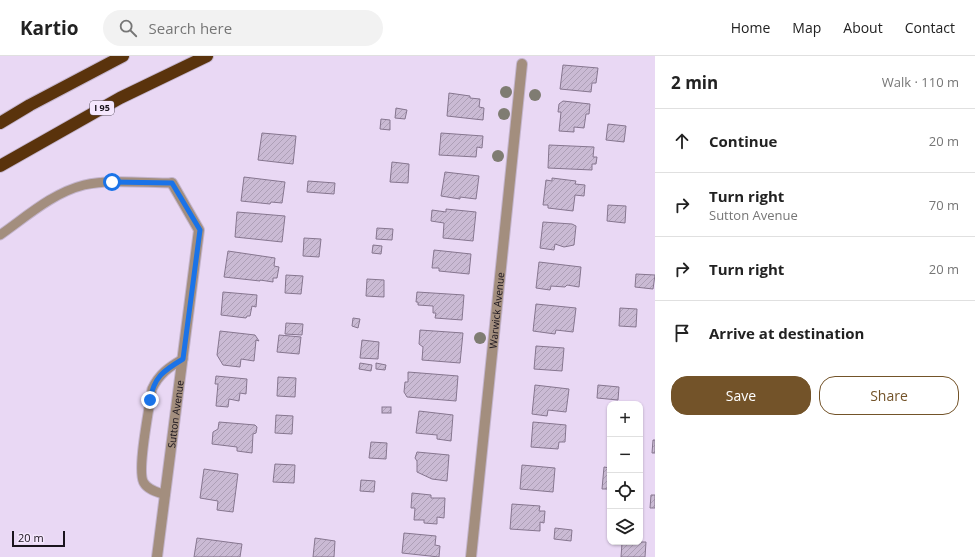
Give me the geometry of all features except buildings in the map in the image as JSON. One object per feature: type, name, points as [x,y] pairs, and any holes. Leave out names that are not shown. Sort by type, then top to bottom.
[{"type":"highway","points":[[0,123],[30,105],[123,56]]},
{"type":"highway","name":"I 95","points":[[0,166],[120,98],[207,56]]},
{"type":"street","name":"Warwick Avenue","points":[[471,557],[522,64]]},
{"type":"street","name":"Sutton Avenue","points":[[156,557],[200,230],[172,183]]},
{"type":"lane","points":[[0,235],[54,198],[74,188],[102,183],[172,183]]},
{"type":"lane","points":[[165,495],[149,488],[143,482],[141,474],[150,400],[154,384],[163,372],[183,359]]},
{"type":"route","points":[[112,182],[172,183],[200,230],[183,359],[163,372],[156,380],[152,389],[150,400]]}]
